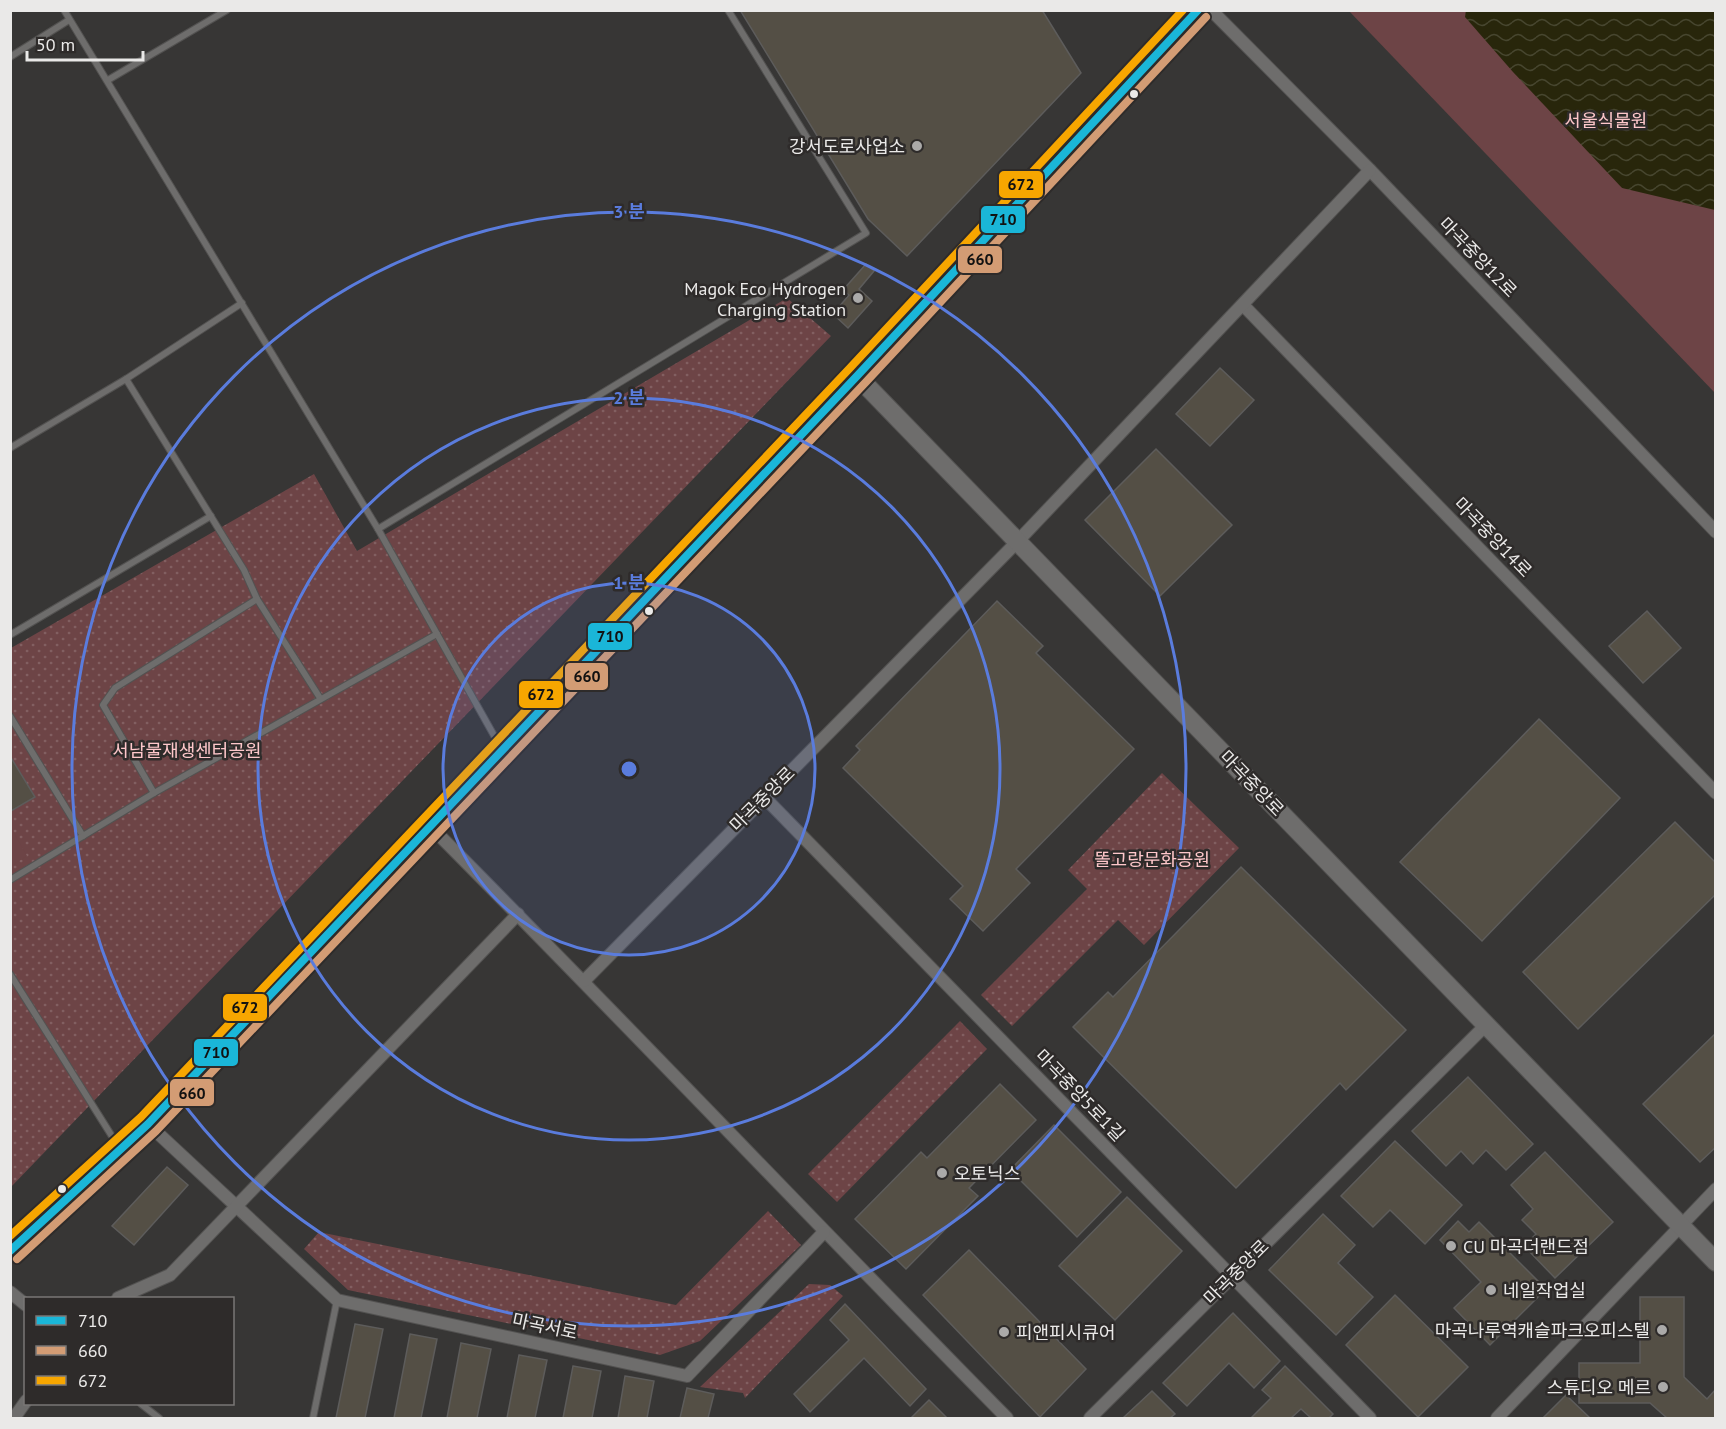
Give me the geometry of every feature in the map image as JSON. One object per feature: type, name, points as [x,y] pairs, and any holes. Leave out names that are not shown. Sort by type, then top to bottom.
[{"type":"main road","points":[[10,1251],[148,1124],[857,376],[1198,10]]},
{"type":"main road","name":"마곡중앙로","points":[[857,376],[1716,1262]]},
{"type":"street","name":"마곡중앙12로","points":[[1211,10],[1370,170],[1716,532]]},
{"type":"street","points":[[1017,542],[1244,306],[1370,170]]},
{"type":"street","name":"마곡중앙14로","points":[[1244,306],[1716,793]]},
{"type":"street","name":"마곡중앙로","points":[[584,981],[1017,542]]},
{"type":"street","name":"마곡중앙5로1길","points":[[764,797],[1370,1419]]},
{"type":"street","points":[[431,827],[682,1080],[824,1232],[1008,1419]]},
{"type":"street","points":[[122,1297],[170,1275],[518,914]]},
{"type":"street","name":"마곡중앙로","points":[[1090,1419],[1486,1025]]},
{"type":"street","points":[[148,1124],[338,1300]]},
{"type":"street","points":[[1497,1419],[1716,1189]]},
{"type":"street","name":"마곡서로","points":[[338,1300],[687,1376],[824,1232]]},
{"type":"street","points":[[10,1292],[24,1303]]},
{"type":"street","points":[[14,1419],[24,1404]]},
{"type":"lane","points":[[64,10],[378,529],[503,750]]},
{"type":"lane","points":[[108,80],[227,10]]},
{"type":"lane","points":[[378,529],[866,233],[728,10]]},
{"type":"lane","points":[[10,57],[69,20]]},
{"type":"lane","points":[[10,448],[126,379],[242,303]]},
{"type":"lane","points":[[126,379],[244,570],[257,599],[320,698]]},
{"type":"lane","points":[[10,635],[211,516]]},
{"type":"lane","points":[[154,793],[103,705],[115,688],[257,599]]},
{"type":"lane","points":[[10,880],[154,793],[294,717],[320,698],[437,634]]},
{"type":"lane","points":[[10,716],[83,836]]},
{"type":"lane","points":[[10,974],[120,1149]]},
{"type":"lane","points":[[313,1419],[338,1300]]},
{"type":"lane","points":[[142,1405],[159,1419]]},
{"type":"green space","name":"서울식물원","points":[[1349,11],[1715,11],[1715,393]]},
{"type":"green space","name":"서남물재생센터공원","points":[[787,298],[831,336],[11,1187],[11,648],[314,474],[357,551]]},
{"type":"green space","name":"똘고랑문화공원","points":[[1162,773],[1239,848],[1144,945],[1118,920],[1012,1026],[981,995],[1087,889],[1068,870]]},
{"type":"green space","points":[[11,828],[27,856],[10,866]]},
{"type":"green space","points":[[960,1021],[987,1049],[837,1202],[808,1174]]},
{"type":"green space","points":[[768,1211],[801,1245],[700,1341],[660,1355],[348,1290],[304,1249],[319,1232],[676,1305]]},
{"type":"green space","points":[[809,1284],[830,1285],[843,1296],[745,1398],[743,1393],[700,1387]]},
{"type":"water","points":[[1466,10],[1715,11],[1715,210],[1622,188],[1513,72],[1465,17]]},
{"type":"building","name":"강서도로사업소","points":[[740,10],[1042,10],[1081,73],[907,256],[868,219]]},
{"type":"building","name":"Magok Eco Hydrogen Charging Station","points":[[866,264],[874,271],[859,289],[872,301],[848,328],[833,314],[849,295],[843,290]]},
{"type":"building","points":[[1220,368],[1254,400],[1210,446],[1176,414]]},
{"type":"building","points":[[1156,449],[1232,525],[1160,596],[1085,520]]},
{"type":"building","points":[[997,601],[1043,646],[1036,653],[1134,749],[1016,869],[1030,883],[983,931],[950,899],[963,886],[843,768],[860,750],[856,746]]},
{"type":"building","points":[[1647,611],[1681,648],[1643,683],[1609,646]]},
{"type":"building","points":[[1539,719],[1620,798],[1482,941],[1400,862]]},
{"type":"building","points":[[10,756],[35,797],[11,811],[10,811]]},
{"type":"building","points":[[1675,822],[1716,863],[1716,894],[1578,1029],[1523,972]]},
{"type":"building","points":[[1241,867],[1406,1030],[1346,1090],[1340,1083],[1236,1188],[1073,1027],[1108,992],[1113,997]]},
{"type":"building","points":[[1716,1033],[1716,1147],[1700,1162],[1643,1104]]},
{"type":"building","points":[[1468,1077],[1533,1144],[1506,1170],[1486,1150],[1473,1164],[1461,1151],[1446,1166],[1412,1131]]},
{"type":"building","name":"오토닉스","points":[[1000,1084],[1036,1120],[969,1188],[978,1196],[906,1269],[855,1219],[921,1152],[927,1158]]},
{"type":"building","points":[[1054,1125],[1121,1192],[1077,1237],[1010,1170]]},
{"type":"building","points":[[1395,1141],[1462,1205],[1425,1244],[1390,1210],[1373,1227],[1341,1196]]},
{"type":"building","points":[[1545,1152],[1613,1222],[1555,1278],[1524,1246],[1536,1234],[1522,1220],[1533,1209],[1511,1185]]},
{"type":"building","points":[[167,1167],[188,1185],[134,1245],[112,1226]]},
{"type":"building","points":[[1127,1197],[1182,1251],[1115,1320],[1059,1266]]},
{"type":"building","points":[[1323,1214],[1355,1245],[1338,1263],[1373,1297],[1336,1335],[1269,1270]]},
{"type":"building","points":[[1458,1221],[1469,1232],[1479,1222],[1546,1289],[1490,1345],[1454,1308],[1481,1282],[1440,1240]]},
{"type":"building","name":"피앤피시큐어","points":[[969,1250],[1086,1369],[1040,1417],[923,1295]]},
{"type":"building","points":[[1395,1295],[1468,1367],[1418,1417],[1346,1345]]},
{"type":"building","name":"마곡나루역캐슬파크오피스텔","points":[[1640,1297],[1684,1297],[1684,1377],[1707,1399],[1716,1389],[1716,1418],[1667,1418],[1650,1403],[1579,1403],[1579,1363],[1640,1363]]},
{"type":"building","points":[[845,1304],[926,1389],[910,1406],[864,1358],[810,1412],[794,1394],[849,1340],[830,1320]]},
{"type":"building","points":[[1233,1313],[1280,1361],[1254,1388],[1229,1363],[1187,1406],[1163,1383]]},
{"type":"building","points":[[355,1324],[383,1329],[365,1418],[336,1418]]},
{"type":"building","points":[[410,1334],[437,1339],[421,1418],[394,1418]]},
{"type":"building","points":[[461,1343],[491,1349],[477,1418],[447,1418]]},
{"type":"building","points":[[519,1355],[547,1360],[535,1418],[507,1418]]},
{"type":"building","points":[[573,1366],[601,1371],[592,1418],[563,1418]]},
{"type":"building","points":[[1285,1366],[1333,1414],[1329,1418],[1311,1418],[1301,1409],[1291,1418],[1251,1418],[1271,1398],[1262,1390]]},
{"type":"building","points":[[625,1376],[654,1381],[647,1418],[618,1418]]},
{"type":"building","points":[[687,1388],[714,1394],[708,1418],[680,1418]]},
{"type":"building","points":[[1152,1391],[1175,1414],[1170,1418],[1123,1418]]},
{"type":"building","points":[[1566,1395],[1590,1418],[1543,1418]]},
{"type":"building","points":[[929,1400],[947,1418],[911,1418]]},
{"type":"transit line","name":"672","points":[[10,1236],[141,1117],[849,369],[1183,10]]},
{"type":"transit line","name":"710","points":[[10,1251],[148,1124],[857,376],[1198,10]]},
{"type":"transit line","name":"660","points":[[17,1259],[156,1131],[865,383],[1206,17]]},
{"type":"place","name":"강서도로사업소","points":[[917,146]]},
{"type":"place","name":"Magok Eco Hydrogen Charging Station","points":[[858,298]]},
{"type":"place","name":"오토닉스","points":[[942,1173]]},
{"type":"place","name":"CU 마곡더랜드점","points":[[1451,1246]]},
{"type":"place","name":"네일작업실","points":[[1491,1290]]},
{"type":"place","name":"마곡나루역캐슬파크오피스텔","points":[[1662,1330]]},
{"type":"place","name":"피앤피시큐어","points":[[1004,1332]]},
{"type":"place","name":"스튜디오 메르","points":[[1663,1387]]}]
